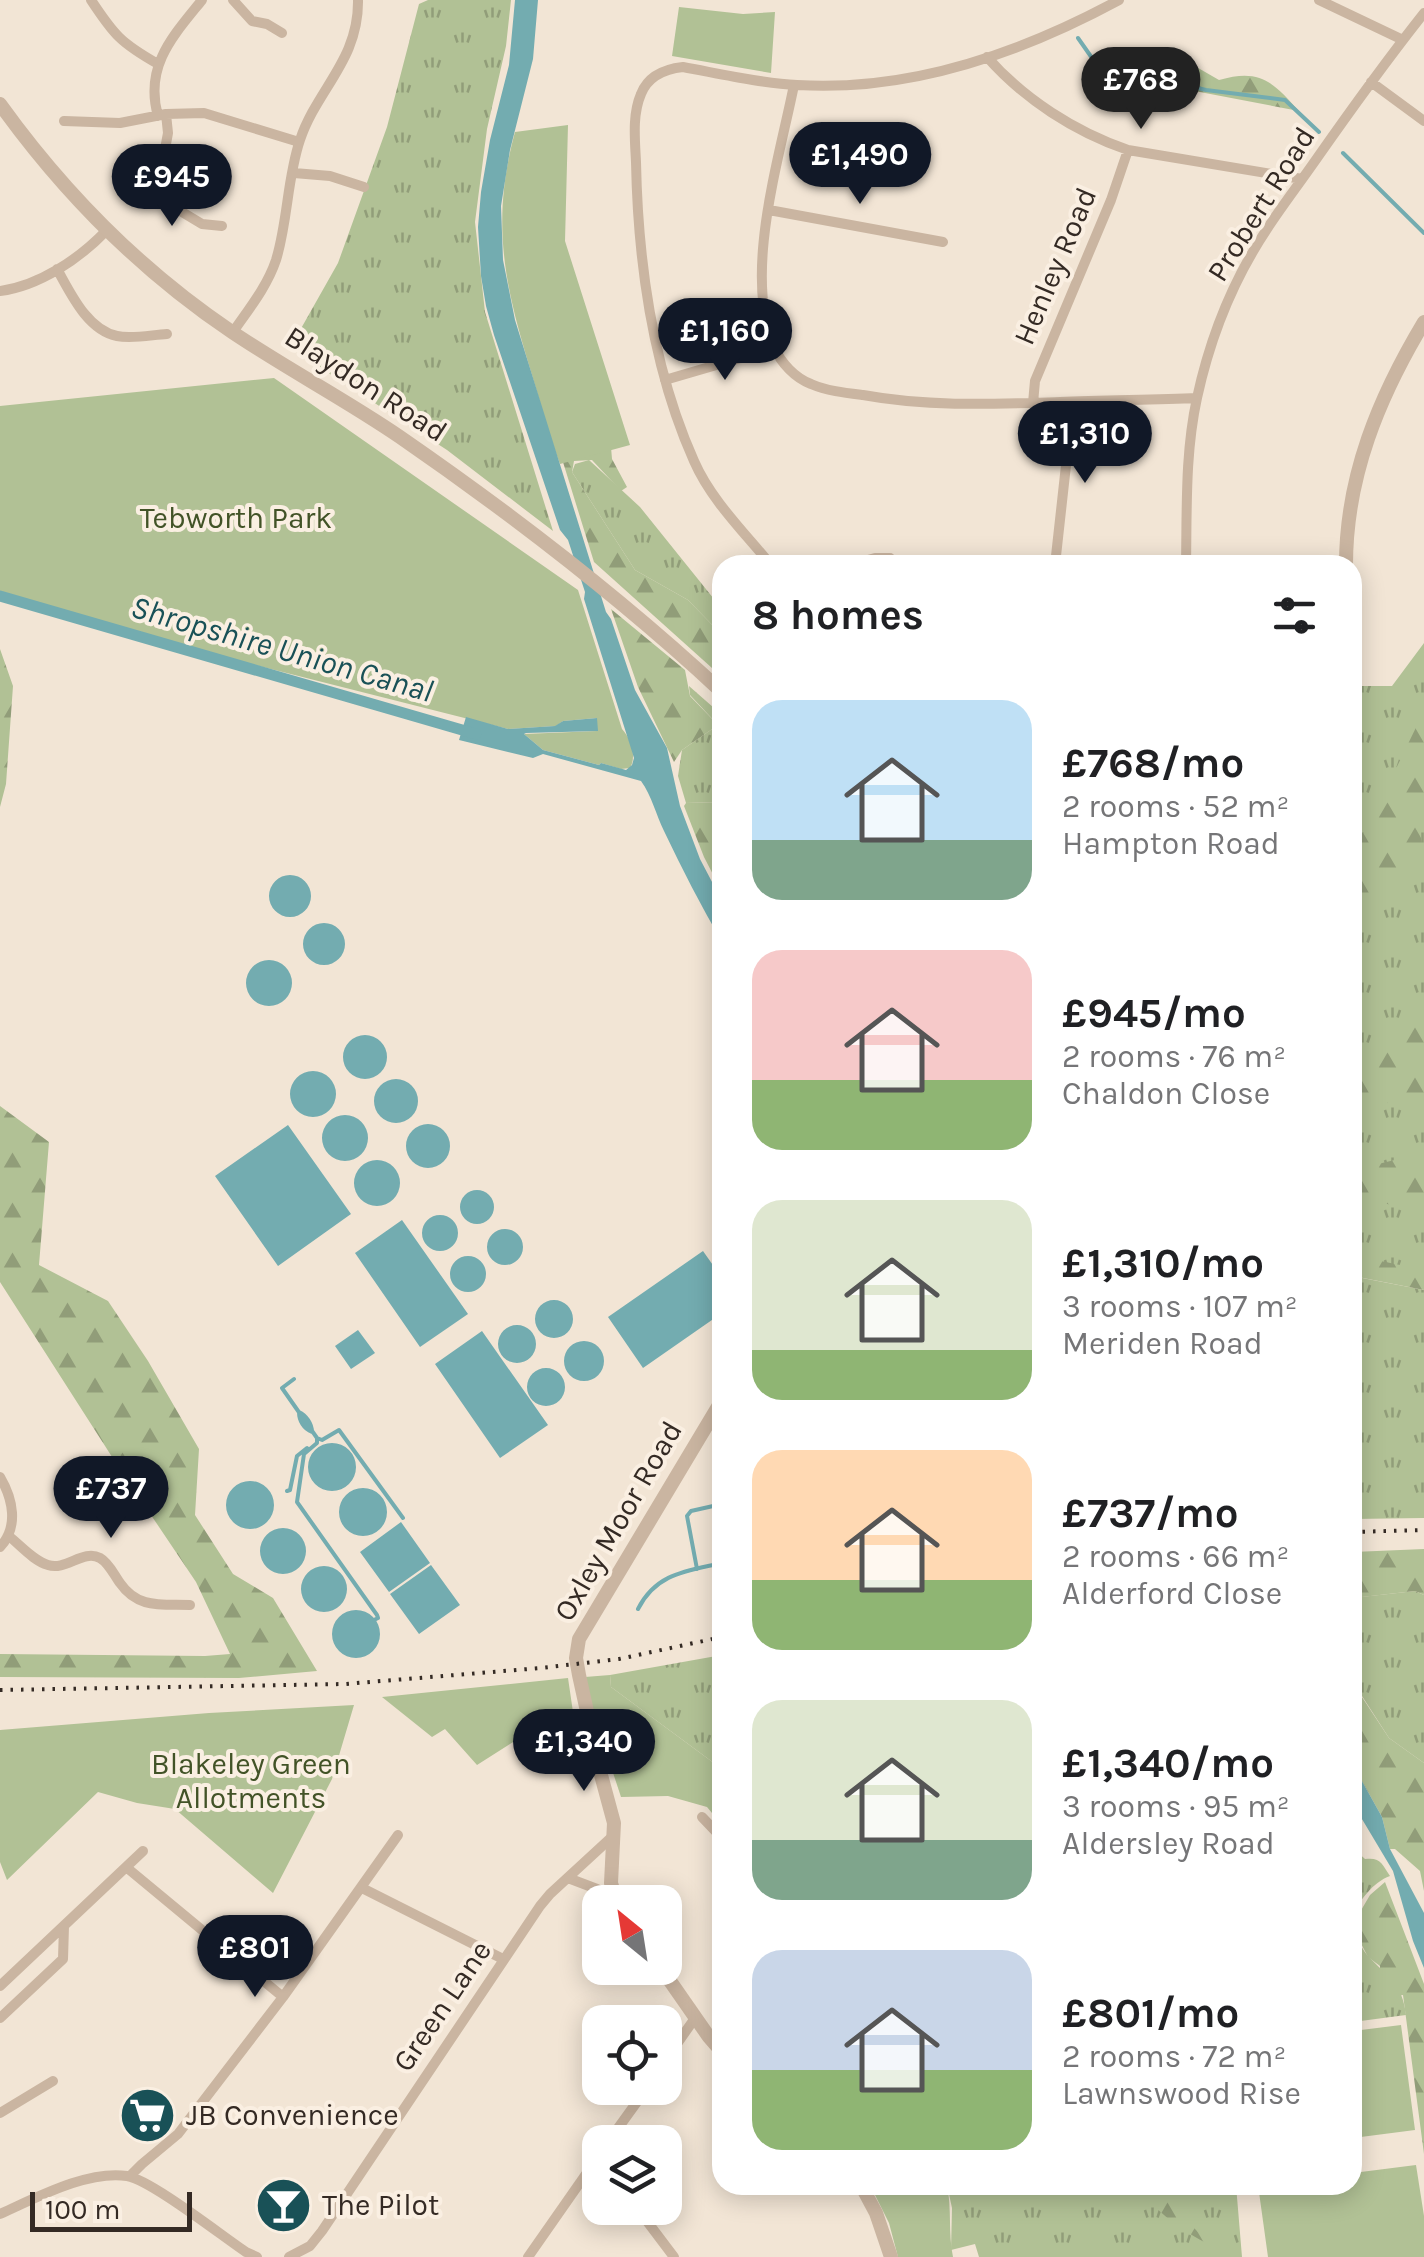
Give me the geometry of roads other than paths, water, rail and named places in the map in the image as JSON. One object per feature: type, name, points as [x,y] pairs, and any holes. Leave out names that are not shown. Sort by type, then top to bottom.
[{"type":"street","points":[[91,0],[126,45],[158,64]]},
{"type":"street","points":[[158,187],[168,132],[154,100],[158,64],[167,44],[202,0]]},
{"type":"street","points":[[233,0],[252,21],[269,20],[282,33]]},
{"type":"street","points":[[233,332],[275,262],[299,142],[313,110],[342,64],[354,32],[358,0]]},
{"type":"street","points":[[763,555],[702,479],[665,380],[642,265],[635,125],[642,90],[660,73],[684,67],[794,85],[885,82],[955,68],[987,57],[1119,0]]},
{"type":"street","points":[[1319,0],[1403,40]]},
{"type":"street","name":"Probert Road","points":[[1186,555],[1187,469],[1197,398],[1208,356],[1239,277],[1267,228],[1424,13]]},
{"type":"street","points":[[987,57],[1038,102],[1082,132],[1128,150],[1302,179]]},
{"type":"street","points":[[1371,82],[1424,121]]},
{"type":"street","points":[[794,85],[769,210],[762,274],[774,348],[799,378],[830,390],[931,404],[1197,398]]},
{"type":"street","name":"Blaydon Road","points":[[0,104],[40,158],[106,231],[177,292],[452,473],[631,611],[712,683]]},
{"type":"street","points":[[64,121],[120,122],[204,113],[299,142]]},
{"type":"street","name":"Henley Road","points":[[1033,403],[1035,381],[1128,150]]},
{"type":"street","points":[[294,173],[330,176],[364,187]]},
{"type":"street","points":[[134,182],[158,187],[177,209],[202,224],[222,226]]},
{"type":"street","points":[[769,210],[944,242]]},
{"type":"street","points":[[0,291],[23,286],[57,269],[106,231]]},
{"type":"street","points":[[57,269],[74,300],[106,332],[118,336],[167,334]]},
{"type":"street","points":[[1347,555],[1352,502],[1365,444],[1387,389],[1424,322]]},
{"type":"street","points":[[665,380],[774,348]]},
{"type":"street","points":[[1056,555],[1073,402]]},
{"type":"street","name":"Oxley Moor Road","points":[[612,1885],[611,1807],[579,1675],[577,1651],[585,1626],[712,1416]]},
{"type":"street","points":[[0,1476],[8,1492],[12,1517],[10,1537],[0,1547]]},
{"type":"street","points":[[10,1537],[44,1564],[58,1567],[98,1556],[130,1597],[141,1602],[190,1606]]},
{"type":"street","points":[[702,1816],[712,1827]]},
{"type":"street","points":[[130,2176],[178,2134],[283,1997],[398,1835]]},
{"type":"street","name":"Green Lane","points":[[289,2257],[310,2246],[322,2231],[540,1906],[614,1836]]},
{"type":"street","points":[[0,1986],[143,1851]]},
{"type":"street","points":[[126,1868],[283,1997]]},
{"type":"street","points":[[568,1878],[586,1885]]},
{"type":"street","points":[[362,1888],[504,1959]]},
{"type":"street","points":[[0,2018],[64,1959],[64,1926]]},
{"type":"street","points":[[672,1985],[712,2039]]},
{"type":"street","points":[[682,2037],[695,2018]]},
{"type":"street","points":[[0,2112],[53,2081]]},
{"type":"street","points":[[0,2214],[88,2178],[130,2176],[256,2257]]},
{"type":"street","points":[[528,2257],[582,2181]]},
{"type":"street","points":[[866,2195],[890,2257]]},
{"type":"street","points":[[649,2225],[674,2257]]},
{"type":"water","points":[[515,0],[538,0],[533,59],[510,150],[501,206],[503,260],[515,320],[606,612],[635,690],[667,748],[680,806],[712,882],[712,923],[641,781],[543,754],[533,758],[459,740],[466,717],[508,729],[597,718],[598,731],[524,734],[543,750],[599,765],[626,770],[634,758],[568,540],[560,530],[486,306],[478,227],[481,192],[509,65]]},
{"type":"water","points":[[290,875],[305,881],[311,896],[305,911],[290,917],[275,911],[269,896],[275,881]]},
{"type":"water","points":[[324,923],[339,929],[345,944],[339,959],[324,965],[309,959],[303,944],[309,929]]},
{"type":"water","points":[[269,960],[285,967],[292,983],[285,999],[269,1006],[253,999],[246,983],[253,967]]},
{"type":"water","points":[[365,1035],[381,1041],[387,1057],[381,1073],[365,1079],[349,1073],[343,1057],[349,1041]]},
{"type":"water","points":[[313,1071],[329,1078],[336,1094],[329,1110],[313,1117],[297,1110],[290,1094],[297,1078]]},
{"type":"water","points":[[396,1079],[412,1085],[418,1101],[412,1117],[396,1123],[380,1117],[374,1101],[380,1085]]},
{"type":"water","points":[[345,1115],[361,1122],[368,1138],[361,1154],[345,1161],[329,1154],[322,1138],[329,1122]]},
{"type":"water","points":[[428,1124],[444,1130],[450,1146],[444,1162],[428,1168],[412,1162],[406,1146],[412,1130]]},
{"type":"water","points":[[288,1125],[351,1214],[278,1266],[215,1176]]},
{"type":"water","points":[[377,1160],[393,1167],[400,1183],[393,1199],[377,1206],[361,1199],[354,1183],[361,1167]]},
{"type":"water","points":[[477,1190],[489,1195],[494,1207],[489,1219],[477,1224],[465,1219],[460,1207],[465,1195]]},
{"type":"water","points":[[440,1215],[453,1220],[458,1233],[453,1246],[440,1251],[427,1246],[422,1233],[427,1220]]},
{"type":"water","points":[[402,1220],[468,1314],[420,1347],[355,1253]]},
{"type":"water","points":[[505,1229],[517,1235],[523,1247],[517,1259],[505,1265],[493,1259],[487,1247],[493,1235]]},
{"type":"water","points":[[703,1251],[712,1264],[712,1320],[643,1368],[608,1317]]},
{"type":"water","points":[[468,1256],[481,1261],[486,1274],[481,1287],[468,1292],[455,1287],[450,1274],[455,1261]]},
{"type":"water","points":[[554,1300],[567,1306],[573,1319],[567,1332],[554,1338],[541,1332],[535,1319],[541,1306]]},
{"type":"water","points":[[517,1325],[530,1331],[536,1344],[530,1357],[517,1363],[504,1357],[498,1344],[504,1331]]},
{"type":"water","points":[[358,1330],[375,1353],[351,1369],[335,1346]]},
{"type":"water","points":[[482,1331],[548,1425],[500,1458],[435,1364]]},
{"type":"water","points":[[584,1341],[598,1347],[604,1361],[598,1375],[584,1381],[570,1375],[564,1361],[570,1347]]},
{"type":"water","points":[[546,1368],[559,1374],[565,1387],[559,1400],[546,1406],[533,1400],[527,1387],[533,1374]]},
{"type":"water","points":[[332,1443],[349,1450],[356,1467],[349,1484],[332,1491],[315,1484],[308,1467],[315,1450]]},
{"type":"water","points":[[250,1481],[267,1488],[274,1505],[267,1522],[250,1529],[233,1522],[226,1505],[233,1488]]},
{"type":"water","points":[[363,1488],[380,1495],[387,1512],[380,1529],[363,1536],[346,1529],[339,1512],[346,1495]]},
{"type":"water","points":[[401,1522],[430,1563],[389,1592],[360,1552]]},
{"type":"water","points":[[283,1528],[300,1534],[306,1551],[300,1568],[283,1574],[266,1568],[260,1551],[266,1534]]},
{"type":"water","points":[[431,1565],[460,1605],[419,1634],[390,1594]]},
{"type":"water","points":[[324,1566],[341,1572],[347,1589],[341,1606],[324,1612],[307,1606],[301,1589],[307,1572]]},
{"type":"water","points":[[356,1610],[373,1617],[380,1634],[373,1651],[356,1658],[339,1651],[332,1634],[339,1617]]},
{"type":"water","points":[[1362,1781],[1382,1817],[1390,1849],[1424,1913],[1424,1968],[1413,1941],[1393,1871],[1362,1819]]},
{"type":"waterway","points":[[1078,38],[1092,58],[1118,68],[1206,90],[1285,100],[1319,132]]},
{"type":"waterway","points":[[1343,153],[1424,233]]},
{"type":"waterway","name":"Shropshire Union Canal","points":[[0,596],[476,734]]},
{"type":"waterway","points":[[294,1379],[282,1388],[317,1438],[322,1440],[339,1430],[403,1518]]},
{"type":"waterway","points":[[299,1412],[302,1424],[312,1432]]},
{"type":"waterway","points":[[299,1412],[308,1420],[312,1432]]},
{"type":"waterway","points":[[317,1438],[317,1443],[304,1454],[297,1502],[377,1615],[374,1620]]},
{"type":"waterway","points":[[287,1491],[297,1456],[307,1448]]},
{"type":"waterway","points":[[697,1569],[687,1516],[691,1511],[712,1506]]},
{"type":"waterway","points":[[638,1609],[663,1581],[712,1565]]},
{"type":"railway","points":[[1362,1532],[1424,1530]]},
{"type":"railway","points":[[0,1690],[345,1684],[619,1659],[712,1639]]},
{"type":"place","name":"JB Convenience","points":[[147,2115]]},
{"type":"place","name":"The Pilot","points":[[283,2205]]},
{"type":"park label","name":"Tebworth Park","points":[[236,518]]},
{"type":"park label","name":"Blakeley Green Allotments","points":[[251,1781]]}]
